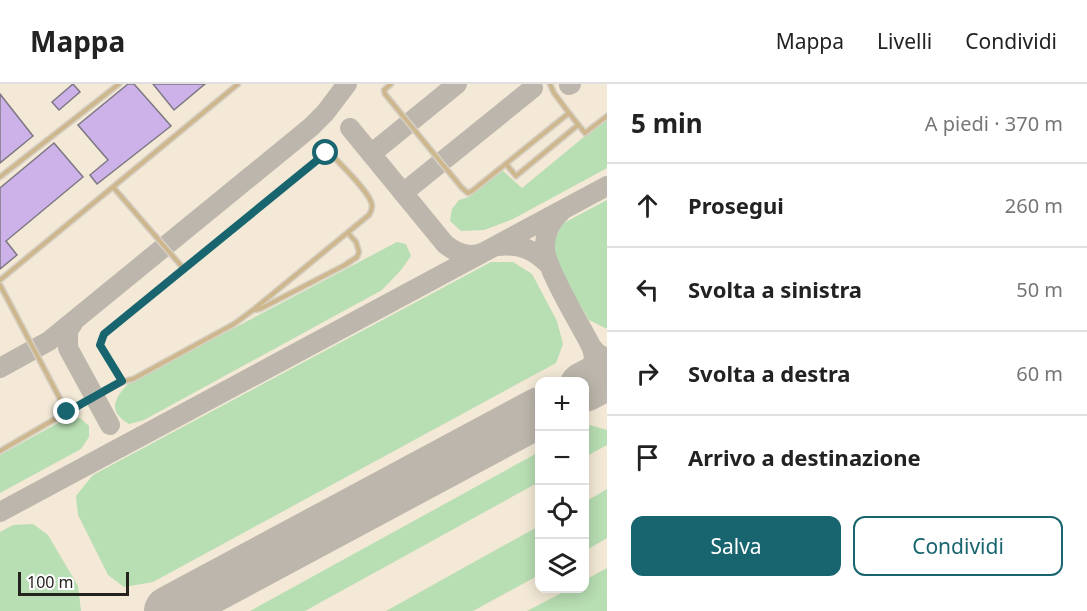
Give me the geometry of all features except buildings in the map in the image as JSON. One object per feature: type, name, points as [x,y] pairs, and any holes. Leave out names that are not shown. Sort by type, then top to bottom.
[{"type":"lane","points":[[0,177],[119,84]]},
{"type":"lane","points":[[0,280],[238,84]]},
{"type":"lane","points":[[391,84],[384,90],[385,94],[468,193],[569,113]]},
{"type":"lane","points":[[550,84],[554,93],[585,133],[607,116]]},
{"type":"lane","points":[[506,164],[516,176],[578,125]]},
{"type":"lane","points":[[0,451],[122,381],[133,379],[234,324],[369,215],[372,204],[367,195],[331,154],[326,153],[104,334],[100,345],[122,381]]},
{"type":"lane","points":[[113,187],[184,269]]},
{"type":"lane","points":[[253,310],[278,300],[357,257],[356,242],[348,232]]},
{"type":"lane","points":[[0,285],[67,412]]},
{"type":"shaded area","points":[[0,84],[607,84],[607,611],[0,611]]},
{"type":"green space","points":[[607,118],[607,168],[513,219],[484,230],[461,231],[450,221],[452,209],[459,200],[469,197],[502,170],[522,188]]},
{"type":"green space","points":[[607,200],[607,328],[605,328],[589,320],[556,264],[554,243],[562,224]]},
{"type":"green space","points":[[397,242],[406,244],[411,256],[382,290],[144,420],[129,424],[118,415],[116,400],[128,384]]},
{"type":"green space","points":[[491,262],[513,262],[532,274],[557,321],[563,344],[556,363],[153,582],[124,587],[108,575],[78,515],[76,496],[93,475]]},
{"type":"green space","points":[[67,418],[80,418],[89,426],[89,437],[81,449],[0,493],[0,455]]},
{"type":"green space","points":[[589,426],[607,430],[607,445],[589,455],[589,431]]},
{"type":"green space","points":[[535,454],[535,484],[305,611],[250,611]]},
{"type":"green space","points":[[607,489],[607,538],[589,549],[589,539],[589,500]]},
{"type":"green space","points":[[33,524],[48,535],[78,586],[81,611],[0,611],[0,532],[13,525]]},
{"type":"green space","points":[[535,528],[535,577],[473,611],[386,611]]},
{"type":"green space","points":[[607,568],[607,611],[527,611],[561,593],[589,593],[589,578]]},
{"type":"taxiway","points":[[0,368],[49,341],[311,127],[347,84]]},
{"type":"taxiway","points":[[371,154],[457,84]]},
{"type":"taxiway","points":[[403,193],[533,88]]},
{"type":"taxiway","points":[[350,128],[445,244],[462,254],[481,253]]},
{"type":"taxiway","points":[[0,512],[607,186]]},
{"type":"taxiway","points":[[561,212],[554,219],[547,234],[545,244],[547,258],[557,283],[591,346],[607,359]]},
{"type":"taxiway","points":[[498,246],[526,249],[538,255],[549,265]]},
{"type":"taxiway","points":[[75,320],[68,331],[68,348],[110,425]]},
{"type":"taxiway","points":[[589,377],[594,356],[591,346]]},
{"type":"runway","points":[[589,384],[607,375]]},
{"type":"runway","points":[[169,611],[535,415]]},
{"type":"route","points":[[67,412],[122,381],[100,345],[104,334],[326,153]]}]
